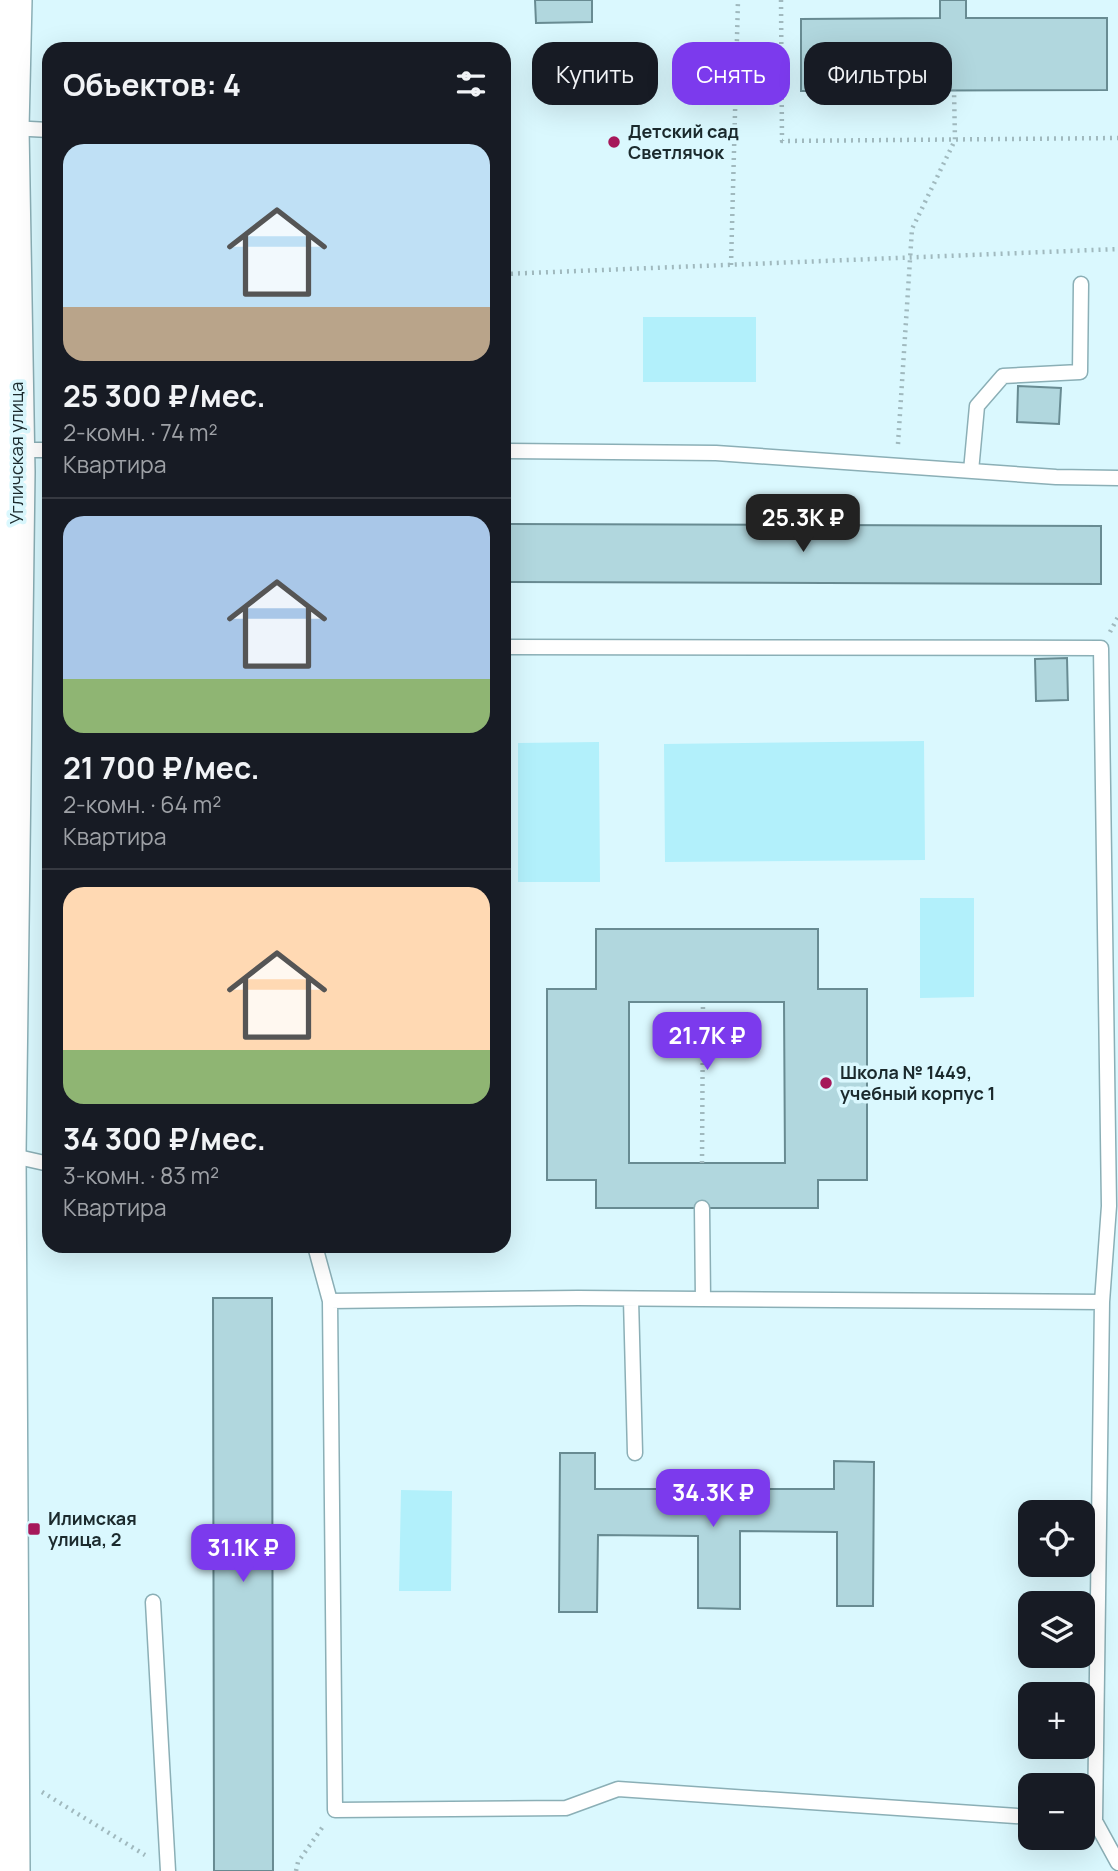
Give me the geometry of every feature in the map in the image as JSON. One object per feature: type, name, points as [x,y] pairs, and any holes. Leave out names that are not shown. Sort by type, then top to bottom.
[{"type":"street","name":"Угличская улица","points":[[12,1871],[8,1155],[21,444],[8,285],[14,0]]},
{"type":"lane","points":[[11,128],[42,130]]},
{"type":"lane","points":[[971,471],[977,406],[1003,376],[1080,372],[1081,284]]},
{"type":"lane","points":[[511,451],[716,453],[971,471],[1118,478]]},
{"type":"lane","points":[[511,647],[1101,648],[1113,1206],[1102,1302],[1090,1773]]},
{"type":"lane","points":[[8,1155],[42,1162]]},
{"type":"lane","points":[[702,1208],[703,1299]]},
{"type":"lane","points":[[317,1253],[330,1301],[335,1810],[566,1808],[618,1789],[1018,1816]]},
{"type":"lane","points":[[631,1299],[635,1453]]},
{"type":"lane","points":[[330,1301],[703,1299],[1102,1302]]},
{"type":"lane","points":[[153,1602],[168,1870]]},
{"type":"lane","points":[[1095,1830],[1118,1863]]},
{"type":"path","points":[[731,265],[738,0]]},
{"type":"path","points":[[781,0],[782,141],[1118,138]]},
{"type":"path","points":[[896,466],[912,229],[954,140],[954,90]]},
{"type":"path","points":[[511,274],[1118,249]]},
{"type":"path","points":[[702,1163],[703,1002]]},
{"type":"path","points":[[32,1786],[168,1870]]},
{"type":"path","points":[[296,1871],[298,1862],[335,1810]]},
{"type":"shaded area","points":[[643,317],[756,317],[756,382],[643,382]]},
{"type":"shaded area","points":[[924,741],[925,860],[665,862],[664,744]]},
{"type":"shaded area","points":[[599,742],[600,882],[518,882],[518,743]]},
{"type":"shaded area","points":[[920,898],[974,898],[974,997],[920,998]]},
{"type":"shaded area","points":[[401,1490],[452,1491],[451,1591],[399,1591]]},
{"type":"building","points":[[535,0],[592,0],[592,22],[536,23]]},
{"type":"building","points":[[940,0],[966,0],[966,18],[1107,18],[1107,90],[952,91],[952,42],[804,42],[804,91],[801,91],[801,19],[940,18]]},
{"type":"building","points":[[1018,386],[1061,388],[1059,424],[1017,422]]},
{"type":"building","points":[[511,524],[1101,526],[1101,584],[511,582]]},
{"type":"building","points":[[1067,658],[1068,700],[1036,701],[1035,659]]},
{"type":"building","name":"Школа № 1449, учебный корпус 1","points":[[596,929],[818,929],[818,989],[867,989],[867,1180],[818,1180],[818,1208],[596,1208],[596,1180],[547,1180],[547,989],[596,989]],"holes":[[[629,1002],[784,1002],[785,1163],[629,1163]]]},
{"type":"building","points":[[213,1298],[272,1298],[273,1871],[214,1871]]},
{"type":"building","points":[[560,1453],[595,1453],[595,1489],[834,1489],[834,1461],[874,1462],[873,1606],[837,1606],[837,1532],[740,1531],[740,1609],[698,1608],[698,1536],[598,1535],[597,1612],[559,1612]]},
{"type":"place","name":"Детский сад Светлячок","points":[[614,142]]},
{"type":"place","name":"Школа № 1449, учебный корпус 1","points":[[826,1083]]},
{"type":"place","name":"Илимская улица, 2","points":[[34,1529]]}]
